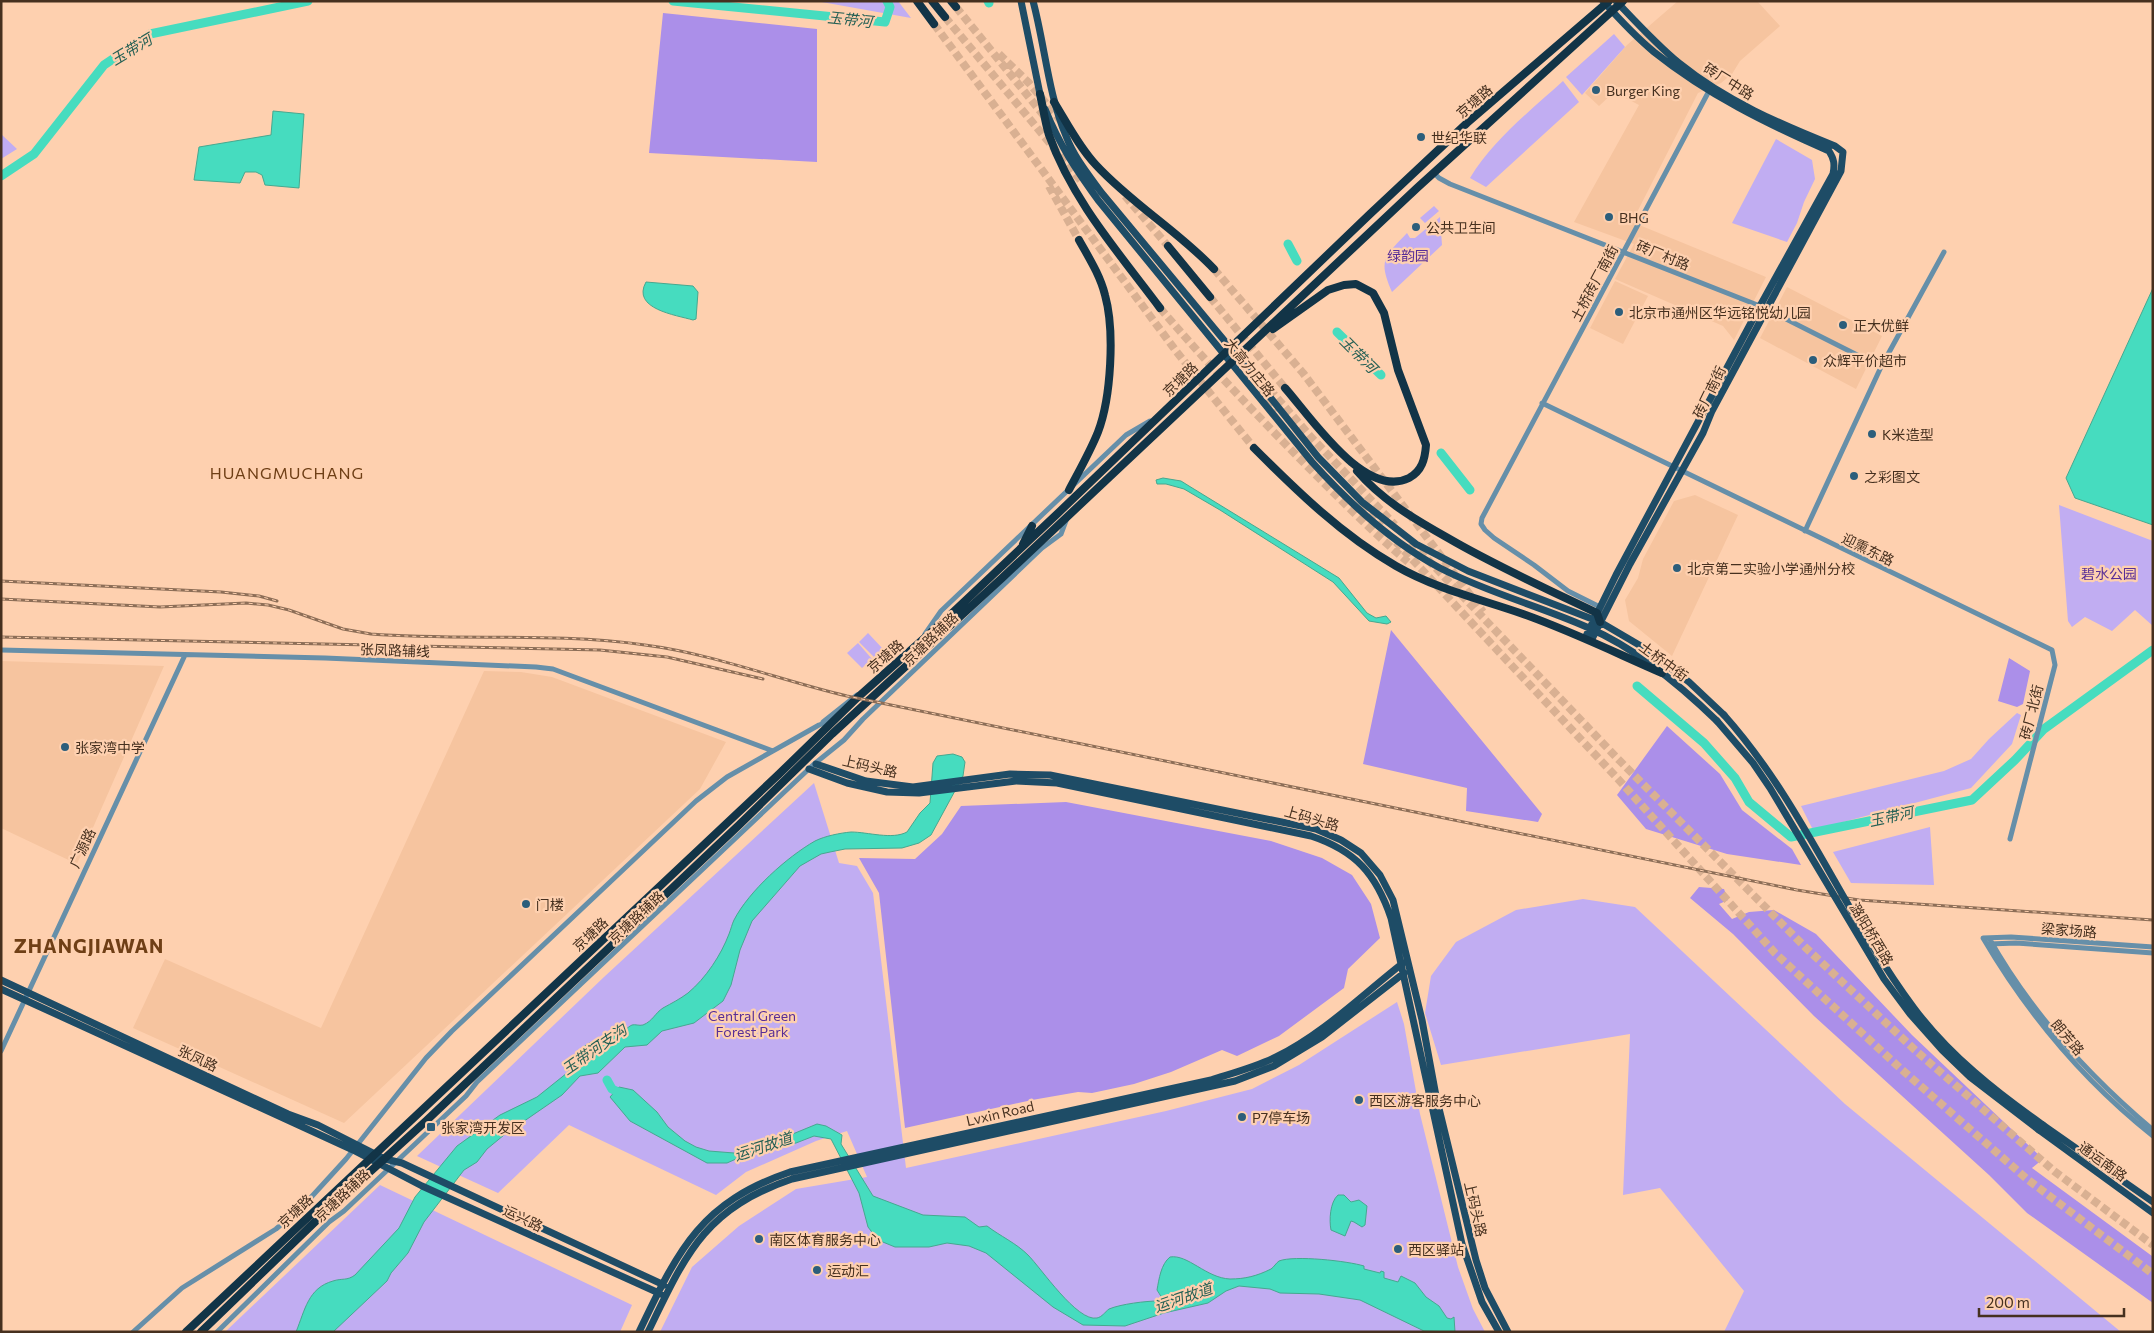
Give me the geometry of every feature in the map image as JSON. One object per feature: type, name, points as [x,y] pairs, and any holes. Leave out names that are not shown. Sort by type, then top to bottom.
[{"type":"highway","points":[[917,1],[934,24]]},
{"type":"highway","points":[[932,1],[945,16]]},
{"type":"highway","name":"京塘路","points":[[186,1332],[778,775],[864,691],[918,644],[1161,415],[1467,123],[1606,2]]},
{"type":"highway","name":"京塘路","points":[[201,1332],[319,1218],[382,1162],[739,825],[799,765],[1067,518],[1434,173],[1613,12],[1620,2]]},
{"type":"highway","points":[[1040,94],[1049,134],[1066,173],[1090,215],[1160,308]]},
{"type":"highway","points":[[1054,102],[1096,165],[1148,212],[1186,240],[1214,269]]},
{"type":"highway","points":[[1069,490],[1098,432],[1104,412],[1110,352],[1110,324],[1105,296],[1098,274],[1079,240]]},
{"type":"highway","points":[[1168,246],[1210,297]]},
{"type":"highway","points":[[1253,342],[1328,290],[1344,285],[1356,284],[1372,293],[1384,313],[1398,370],[1426,445],[1426,454],[1416,472],[1410,477],[1395,482],[1385,482],[1370,476],[1342,454]]},
{"type":"highway","points":[[1285,388],[1362,477],[1406,515],[1471,552],[1598,615]]},
{"type":"highway","points":[[1254,448],[1316,508],[1396,566],[1450,592],[1523,614],[1588,640],[1662,674]]},
{"type":"highway","points":[[1020,548],[1032,526]]},
{"type":"main road","name":"大高力庄路","points":[[1020,1],[1040,94],[1057,139],[1076,170],[1098,200],[1328,480],[1378,526],[1405,547],[1441,568],[1593,630]]},
{"type":"main road","name":"大高力庄路","points":[[1033,1],[1054,102],[1066,138],[1080,164],[1107,200],[1336,477],[1390,525],[1416,544],[1468,571],[1598,615],[1689,682],[1724,715]]},
{"type":"main road","name":"砖厂中路","points":[[1606,2],[1613,12],[1654,52],[1709,91],[1754,117],[1829,151],[1834,159]]},
{"type":"main road","name":"砖厂中路","points":[[1620,2],[1672,57],[1716,90],[1762,115],[1835,146],[1843,152]]},
{"type":"main road","name":"砖厂南街","points":[[1763,308],[1841,171],[1843,152]]},
{"type":"main road","name":"砖厂南街","points":[[1588,640],[1598,615],[1678,469],[1833,174],[1834,159]]},
{"type":"main road","name":"砖厂南街","points":[[1598,615],[1678,469]]},
{"type":"main road","name":"土桥中街","points":[[1593,630],[1637,656],[1662,674],[1683,690],[1717,722]]},
{"type":"main road","name":"潞阳桥西路","points":[[1724,715],[1750,744],[1777,782],[1866,936],[1915,1010],[1946,1046],[2041,1128]]},
{"type":"main road","name":"潞阳桥西路","points":[[1717,722],[1748,757],[1770,788],[1884,979],[1910,1014],[1942,1050],[1970,1077],[2041,1128]]},
{"type":"main road","name":"上码头路","points":[[816,764],[866,781],[913,787],[1010,774],[1050,775],[1083,785],[1135,796],[1294,824],[1328,833],[1361,853],[1380,875],[1393,900],[1404,961],[1403,974],[1426,1086],[1468,1265],[1482,1302],[1499,1332]]},
{"type":"main road","name":"上码头路","points":[[809,769],[847,783],[887,792],[919,793],[1032,780],[1083,785]]},
{"type":"main road","name":"上码头路","points":[[1404,961],[1410,967],[1436,1096],[1476,1260],[1485,1288],[1508,1332]]},
{"type":"main road","name":"Lvxin Road","points":[[648,1332],[665,1296],[666,1285],[677,1256],[706,1220],[735,1197],[770,1179],[790,1172],[1211,1080],[1235,1073],[1277,1056],[1300,1043],[1404,961]]},
{"type":"main road","name":"Lvxin Road","points":[[639,1332],[657,1293],[666,1285],[703,1234],[718,1219],[738,1204],[775,1185],[802,1177],[1235,1081],[1274,1066],[1322,1037],[1410,967]]},
{"type":"main road","name":"张凤路","points":[[1,980],[26,996],[353,1150],[372,1156]]},
{"type":"main road","name":"张凤路","points":[[1,989],[26,996],[358,1144],[382,1162]]},
{"type":"main road","points":[[1409,1001],[1410,999],[1417,999]]},
{"type":"main road","name":"通运南路","points":[[2041,1128],[2153,1202]]},
{"type":"main road","name":"通运南路","points":[[2041,1128],[2153,1213]]},
{"type":"main road","name":"运兴路","points":[[382,1162],[395,1162],[414,1169],[666,1285]]},
{"type":"main road","name":"运兴路","points":[[382,1162],[387,1169],[422,1186],[657,1293]]},
{"type":"main road","points":[[410,1180],[409,1173],[414,1169]]},
{"type":"main road","points":[[1468,1265],[1473,1265],[1476,1260]]},
{"type":"main road","points":[[657,1293],[665,1296]]},
{"type":"main road","points":[[1489,1315],[1491,1312],[1496,1311]]},
{"type":"street","name":"土桥砖厂南街","points":[[1598,615],[1485,530],[1481,524],[1482,518],[1709,91]]},
{"type":"street","name":"砖厂村路","points":[[1434,173],[1450,184],[1763,308],[1881,367]]},
{"type":"street","points":[[1805,531],[1881,367],[1944,252]]},
{"type":"street","name":"迎熏东路","points":[[1542,403],[2052,650]]},
{"type":"street","name":"京塘路辅路","points":[[918,644],[941,611],[1126,435],[1161,415]]},
{"type":"street","name":"京塘路辅路","points":[[217,1332],[329,1222],[344,1211],[466,1096],[477,1082],[809,769],[844,740],[869,713],[1042,548],[1061,534],[1067,518]]},
{"type":"street","name":"张凤路辅线","points":[[1,650],[392,661],[553,669],[773,751]]},
{"type":"street","name":"砖厂北街","points":[[2010,839],[2054,664],[2052,650]]},
{"type":"street","name":"广源路","points":[[1,1051],[186,655]]},
{"type":"street","name":"京塘路辅路","points":[[819,725],[847,701],[864,691]]},
{"type":"street","name":"京塘路辅路","points":[[133,1332],[189,1283],[276,1229],[316,1194],[426,1058],[452,1031],[696,801],[727,777],[819,725],[834,720]]},
{"type":"street","name":"梁家场路","points":[[1983,938],[2011,937],[2153,947]]},
{"type":"street","name":"朗芳路","points":[[1983,938],[2068,1046],[2120,1103],[2153,1130]]},
{"type":"street","name":"朗芳路","points":[[1989,938],[1989,944],[2002,971],[2060,1046],[2110,1099],[2153,1136]]},
{"type":"street","name":"梁家场路","points":[[1989,944],[2016,943],[2153,953]]},
{"type":"shaded area","points":[[1678,1],[1757,1],[1780,26],[1740,61],[1732,74],[1721,83],[1698,93],[1632,222],[1766,277],[1734,340],[1723,326],[1615,279],[1634,244],[1574,222],[1639,105],[1614,92],[1599,106],[1585,93],[1627,45]]},
{"type":"shaded area","points":[[663,13],[817,29],[817,162],[649,153]]},
{"type":"shaded area","name":"北京市通州区华远铭悦幼儿园","points":[[1615,281],[1648,296],[1623,344],[1590,328]]},
{"type":"shaded area","points":[[1787,287],[1882,336],[1856,389],[1760,338]]},
{"type":"shaded area","name":"北京第二实验小学通州分校","points":[[1695,495],[1738,515],[1672,656],[1629,621],[1625,600],[1638,578],[1643,559],[1674,501]]},
{"type":"shaded area","points":[[1391,630],[1542,814],[1538,822],[1466,811],[1467,788],[1363,764]]},
{"type":"shaded area","points":[[2009,658],[2030,671],[2023,704],[2017,707],[1998,701]]},
{"type":"shaded area","name":"张家湾中学","points":[[1,661],[164,666],[77,864],[1,828]]},
{"type":"shaded area","points":[[484,671],[521,672],[552,677],[726,742],[700,789],[344,1123],[133,1028],[165,959],[321,1028]]},
{"type":"shaded area","points":[[1667,726],[1720,774],[1742,810],[1792,849],[1801,865],[1727,854],[1646,829],[1617,795]]},
{"type":"shaded area","points":[[1066,802],[1271,841],[1322,858],[1352,875],[1371,904],[1380,938],[1348,969],[1344,988],[1279,1036],[1237,1056],[1222,1050],[1171,1072],[1134,1084],[1092,1093],[1078,1092],[1032,1100],[905,1128],[879,893],[859,858],[915,859],[942,834],[961,806]]},
{"type":"shaded area","points":[[1699,887],[1724,889],[1728,900],[1719,904],[1732,919],[1749,912],[1774,910],[1816,934],[1912,1035],[2043,1159],[2032,1168],[2152,1256],[2153,1303],[2027,1213],[1989,1175],[1814,1016],[1733,934],[1690,898]]},
{"type":"green space","points":[[816,1],[898,1],[911,18]]},
{"type":"green space","points":[[1614,34],[1625,47],[1582,95],[1566,77]]},
{"type":"green space","points":[[1563,81],[1579,102],[1486,187],[1470,178],[1479,164],[1501,139]]},
{"type":"green space","points":[[1,134],[17,149],[1,159]]},
{"type":"green space","points":[[1776,139],[1812,160],[1815,179],[1787,242],[1732,223]]},
{"type":"green space","points":[[1434,206],[1439,211],[1425,223],[1420,218]]},
{"type":"green space","name":"绿韵园","points":[[1440,217],[1442,245],[1392,292],[1385,273],[1388,254],[1407,233],[1410,238],[1415,238]]},
{"type":"green space","name":"碧水公园","points":[[2059,505],[2153,541],[2153,626],[2135,610],[2112,631],[2085,617],[2072,627],[2068,621]]},
{"type":"green space","points":[[868,633],[883,649],[874,657],[859,642]]},
{"type":"green space","points":[[858,643],[872,659],[862,668],[847,653]]},
{"type":"green space","points":[[2017,713],[2021,715],[2012,744],[1971,788],[1813,830],[1801,806],[1944,771],[1971,759]]},
{"type":"green space","name":"Central Green Forest Park","points":[[814,783],[839,863],[857,866],[873,893],[906,1168],[1166,1111],[1252,1089],[1299,1065],[1397,1002],[1404,1024],[1420,1114],[1458,1267],[1473,1309],[1485,1332],[660,1332],[692,1267],[739,1226],[796,1189],[867,1177],[847,1131],[816,1141],[746,1172],[716,1195],[569,1125],[498,1193],[417,1156],[604,977]]},
{"type":"green space","points":[[1930,827],[1934,885],[1851,883],[1833,852]]},
{"type":"green space","points":[[1583,899],[1635,907],[1845,1104],[2121,1332],[1724,1332],[1744,1291],[1660,1188],[1623,1195],[1630,1034],[1441,1065],[1425,1013],[1431,976],[1456,942],[1516,910]]},
{"type":"green space","points":[[380,1185],[632,1305],[620,1332],[225,1332]]},
{"type":"water","points":[[273,111],[304,114],[299,188],[265,185],[262,175],[256,172],[245,172],[240,183],[194,180],[199,147],[271,135]]},
{"type":"water","points":[[646,282],[693,286],[698,292],[696,319],[693,320],[667,313],[650,305],[645,299],[643,291]]},
{"type":"water","points":[[2153,288],[2153,525],[2075,498],[2066,478]]},
{"type":"water","points":[[1163,478],[1181,481],[1339,578],[1367,613],[1376,618],[1386,616],[1391,622],[1387,624],[1369,621],[1333,582],[1184,489],[1166,484],[1157,484],[1156,480]]},
{"type":"water","name":"玉带河支沟","points":[[953,754],[962,757],[965,762],[963,776],[931,835],[919,843],[902,848],[845,849],[821,854],[800,866],[752,921],[740,950],[731,985],[723,1001],[694,1023],[662,1031],[647,1045],[625,1047],[598,1073],[580,1076],[562,1095],[504,1135],[487,1149],[477,1162],[464,1170],[424,1222],[408,1253],[391,1273],[387,1281],[333,1332],[296,1332],[308,1301],[313,1294],[325,1284],[355,1275],[399,1228],[415,1197],[457,1146],[500,1115],[537,1097],[567,1073],[576,1055],[587,1044],[623,1032],[632,1025],[646,1023],[660,1010],[688,993],[707,973],[717,958],[726,942],[734,920],[749,898],[781,865],[804,848],[819,839],[842,833],[858,832],[887,836],[907,832],[920,813],[930,803],[933,763],[937,756]]},
{"type":"water","points":[[619,1087],[633,1090],[657,1112],[668,1127],[685,1141],[709,1151],[734,1153],[783,1138],[817,1124],[826,1126],[842,1135],[841,1144],[873,1196],[923,1215],[965,1217],[979,1227],[987,1226],[1028,1255],[1060,1293],[1080,1312],[1089,1317],[1097,1318],[1109,1309],[1120,1306],[1158,1301],[1162,1298],[1157,1290],[1162,1268],[1170,1257],[1184,1259],[1213,1275],[1230,1279],[1246,1278],[1261,1274],[1271,1269],[1279,1261],[1286,1259],[1308,1259],[1364,1266],[1364,1269],[1380,1273],[1381,1271],[1384,1272],[1384,1278],[1398,1282],[1401,1276],[1415,1283],[1426,1297],[1439,1306],[1447,1318],[1451,1319],[1454,1317],[1455,1332],[1424,1331],[1360,1300],[1319,1294],[1280,1293],[1270,1289],[1239,1286],[1226,1291],[1208,1303],[1164,1313],[1125,1326],[1083,1325],[1053,1307],[986,1253],[969,1246],[947,1243],[929,1247],[895,1247],[878,1240],[868,1227],[859,1193],[831,1139],[814,1136],[796,1143],[754,1151],[727,1163],[707,1163],[630,1121],[610,1097]]},
{"type":"water","points":[[1338,1195],[1344,1195],[1351,1202],[1359,1200],[1367,1206],[1365,1225],[1362,1227],[1351,1221],[1345,1236],[1331,1230],[1331,1211],[1333,1202]]},
{"type":"waterway","name":"玉带河","points":[[1,176],[34,154],[104,65],[150,34],[308,1]]},
{"type":"waterway","name":"玉带河","points":[[673,1],[885,22],[890,7],[887,1]]},
{"type":"waterway","name":"玉带河","points":[[1288,244],[1297,261]]},
{"type":"waterway","name":"玉带河","points":[[1337,332],[1381,375]]},
{"type":"waterway","name":"玉带河","points":[[1441,453],[1470,490]]},
{"type":"waterway","name":"玉带河","points":[[1637,686],[1704,743],[1735,778],[1749,802],[1791,837],[1972,800],[2015,760],[2044,729],[2153,650]]},
{"type":"waterway","name":"运河故道","points":[[607,1080],[612,1089],[626,1096]]},
{"type":"tunnel","points":[[956,7],[1045,117]]},
{"type":"tunnel","points":[[945,17],[1082,182]]},
{"type":"tunnel","points":[[934,24],[1176,351],[1254,448]]},
{"type":"tunnel","points":[[999,54],[1029,83],[1061,121]]},
{"type":"tunnel","points":[[1049,186],[1079,240]]},
{"type":"tunnel","points":[[1125,196],[1168,246]]},
{"type":"tunnel","points":[[1214,269],[1303,373],[1483,612]]},
{"type":"tunnel","points":[[1210,297],[1285,388]]},
{"type":"tunnel","points":[[1160,308],[1211,366],[1282,441],[1353,512],[1408,562]]},
{"type":"tunnel","points":[[1246,362],[1311,437],[1395,525]]},
{"type":"tunnel","points":[[1243,373],[1277,411]]},
{"type":"tunnel","points":[[1362,504],[1381,526]]},
{"type":"tunnel","points":[[1396,542],[1618,779],[1775,953],[1900,1068],[2027,1179],[2153,1274]]},
{"type":"tunnel","points":[[1411,542],[1617,758],[1805,947],[1915,1050],[2054,1171],[2153,1245]]},
{"type":"railway","points":[[1,581],[221,592],[259,596],[277,601]]},
{"type":"railway","points":[[1,599],[160,607],[246,603],[268,605],[289,610],[343,629],[371,634],[577,639],[645,645],[721,661],[847,696],[1797,890],[1859,900],[2153,920]]},
{"type":"railway","points":[[1,637],[600,650],[667,657],[763,679]]},
{"type":"place","name":"Burger King","points":[[1596,90]]},
{"type":"place","name":"世纪华联","points":[[1421,137]]},
{"type":"place","name":"BHG","points":[[1609,217]]},
{"type":"place","name":"公共卫生间","points":[[1416,227]]},
{"type":"place","name":"北京市通州区华远铭悦幼儿园","points":[[1619,312]]},
{"type":"place","name":"正大优鲜","points":[[1843,325]]},
{"type":"place","name":"众辉平价超市","points":[[1813,360]]},
{"type":"place","name":"K米造型","points":[[1872,434]]},
{"type":"place","name":"之彩图文","points":[[1854,476]]},
{"type":"place","name":"北京第二实验小学通州分校","points":[[1677,568]]},
{"type":"place","name":"张家湾中学","points":[[65,747]]},
{"type":"place","name":"门楼","points":[[526,904]]},
{"type":"place","name":"西区游客服务中心","points":[[1359,1100]]},
{"type":"place","name":"P7停车场","points":[[1242,1117]]},
{"type":"place","name":"张家湾开发区","points":[[431,1127]]},
{"type":"place","name":"南区体育服务中心","points":[[759,1239]]},
{"type":"place","name":"西区驿站","points":[[1398,1249]]},
{"type":"place","name":"运动汇","points":[[817,1270]]},
{"type":"district","name":"HUANGMUCHANG","points":[[287,472]]},
{"type":"district","name":"ZHANGJIAWAN","points":[[89,945]]}]
